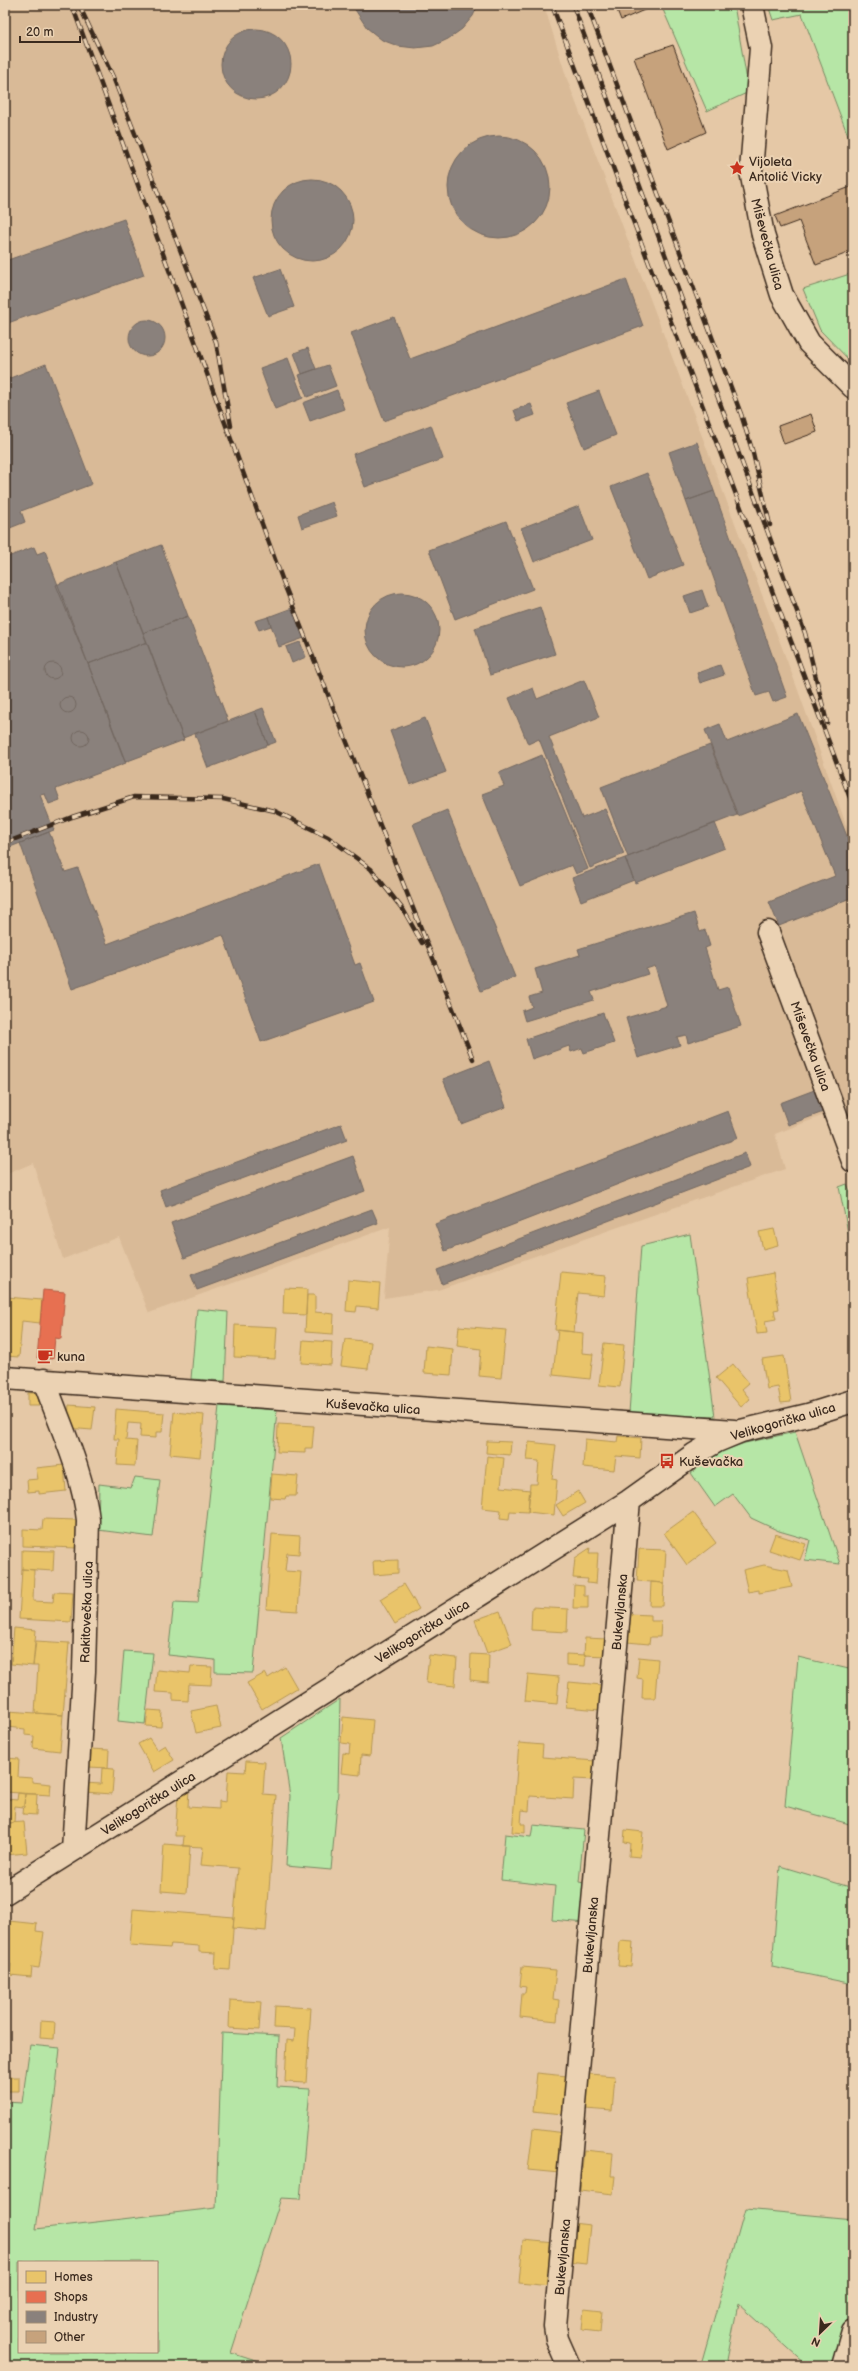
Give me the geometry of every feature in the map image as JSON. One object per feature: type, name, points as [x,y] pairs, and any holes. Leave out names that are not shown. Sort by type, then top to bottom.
[{"type":"street","name":"Miševečka ulica","points":[[752,5],[761,48],[751,171],[763,235],[782,295],[810,343],[853,388]]},
{"type":"street","name":"Miševečka ulica","points":[[768,932],[853,1161]]},
{"type":"street","name":"Kuševačka ulica","points":[[5,1378],[710,1431],[741,1431]]},
{"type":"street","name":"Rakitovečka ulica","points":[[44,1380],[78,1474],[86,1502],[88,1520],[84,1671],[73,1850]]},
{"type":"street","name":"Velikogorička ulica","points":[[5,1893],[629,1501],[696,1454],[741,1431],[808,1415],[853,1401]]},
{"type":"street","name":"Bukevljanska","points":[[569,2366],[557,2339],[555,2326],[629,1501]]},
{"type":"street","points":[[843,2366],[853,2331]]},
{"type":"shaded area","points":[[5,5],[544,5],[567,79],[795,682],[853,844],[853,1104],[775,1134],[785,1169],[438,1290],[384,1298],[390,1227],[149,1313],[119,1237],[63,1259],[33,1163],[5,1175]]},
{"type":"green space","points":[[661,5],[734,5],[749,92],[707,111]]},
{"type":"green space","points":[[768,5],[853,5],[853,149],[802,14],[773,20]]},
{"type":"green space","points":[[853,273],[853,364],[820,330],[803,289]]},
{"type":"green space","points":[[847,1184],[853,1198],[853,1257],[839,1187]]},
{"type":"green space","points":[[690,1234],[715,1417],[629,1413],[641,1246]]},
{"type":"green space","points":[[197,1309],[228,1312],[225,1381],[191,1379]]},
{"type":"green space","points":[[219,1406],[277,1410],[253,1673],[215,1672],[215,1660],[168,1655],[174,1602],[198,1603]]},
{"type":"green space","points":[[795,1432],[840,1564],[805,1560],[810,1540],[779,1531],[751,1518],[733,1494],[715,1507],[691,1473],[719,1452],[745,1443]]},
{"type":"green space","points":[[135,1477],[160,1480],[153,1537],[98,1530],[99,1484],[131,1488]]},
{"type":"green space","points":[[124,1651],[153,1653],[145,1724],[118,1721]]},
{"type":"green space","points":[[798,1657],[853,1670],[853,1825],[785,1806]]},
{"type":"green space","points":[[340,1699],[338,1792],[331,1870],[286,1866],[290,1796],[281,1738]]},
{"type":"green space","points":[[533,1825],[584,1830],[579,1882],[589,1884],[585,1923],[552,1920],[555,1886],[501,1880],[505,1834],[531,1837]]},
{"type":"green space","points":[[780,1866],[853,1888],[853,1984],[772,1967]]},
{"type":"green space","points":[[222,2033],[279,2036],[277,2087],[310,2089],[300,2199],[281,2198],[231,2353],[271,2366],[5,2366],[5,2102],[22,2103],[30,2045],[60,2048],[55,2096],[36,2229],[216,2208]]},
{"type":"green space","points":[[745,2209],[853,2219],[853,2311],[835,2366],[807,2366],[738,2304],[727,2360],[733,2366],[701,2364]]},
{"type":"building: Homes","points":[[774,1229],[778,1245],[763,1249],[759,1232]]},
{"type":"building: Homes","points":[[561,1272],[606,1276],[604,1296],[578,1293],[574,1332],[555,1330]]},
{"type":"building: Homes","points":[[773,1273],[779,1309],[774,1310],[776,1319],[765,1321],[767,1333],[757,1334],[748,1278]]},
{"type":"building: Homes","points":[[348,1280],[380,1283],[378,1308],[357,1306],[356,1312],[346,1311]]},
{"type":"building: Homes","points":[[284,1288],[307,1289],[306,1315],[283,1314]]},
{"type":"building: Homes","points":[[307,1295],[315,1295],[315,1312],[334,1314],[333,1334],[305,1332]]},
{"type":"building: Homes","points":[[6,1297],[42,1300],[40,1323],[22,1321],[19,1357],[5,1356]]},
{"type":"building: Homes","points":[[235,1325],[277,1327],[275,1359],[234,1357]]},
{"type":"building: Homes","points":[[459,1326],[506,1330],[501,1378],[479,1376],[481,1349],[457,1346]]},
{"type":"building: Homes","points":[[558,1330],[583,1333],[582,1353],[593,1354],[590,1379],[553,1375]]},
{"type":"building: Homes","points":[[345,1339],[371,1342],[368,1369],[341,1366]]},
{"type":"building: Homes","points":[[303,1340],[332,1342],[331,1365],[301,1363]]},
{"type":"building: Homes","points":[[604,1343],[624,1345],[620,1387],[599,1385]]},
{"type":"building: Homes","points":[[426,1346],[453,1349],[451,1375],[424,1373]]},
{"type":"building: Homes","points":[[784,1356],[791,1402],[781,1403],[778,1387],[767,1389],[762,1359]]},
{"type":"building: Homes","points":[[733,1364],[749,1383],[742,1389],[750,1399],[741,1407],[716,1378]]},
{"type":"building: Homes","points":[[28,1393],[38,1393],[39,1406],[28,1406]]},
{"type":"building: Homes","points":[[69,1405],[95,1407],[92,1430],[67,1428]]},
{"type":"building: Homes","points":[[116,1409],[164,1413],[162,1432],[156,1432],[156,1438],[140,1437],[141,1424],[128,1423],[126,1440],[137,1441],[135,1466],[117,1465],[119,1439],[114,1439]]},
{"type":"building: Homes","points":[[174,1412],[204,1415],[200,1457],[170,1454]]},
{"type":"building: Homes","points":[[278,1424],[314,1426],[312,1448],[305,1448],[305,1453],[277,1452]]},
{"type":"building: Homes","points":[[618,1436],[641,1438],[640,1458],[616,1456],[614,1470],[583,1467],[585,1439],[617,1442]]},
{"type":"building: Homes","points":[[487,1441],[511,1442],[510,1455],[486,1453]]},
{"type":"building: Homes","points":[[529,1442],[556,1445],[552,1479],[557,1480],[554,1515],[528,1512],[530,1484],[537,1484],[539,1461],[527,1460]]},
{"type":"building: Homes","points":[[487,1456],[504,1458],[501,1487],[530,1490],[528,1512],[510,1511],[509,1519],[500,1518],[501,1510],[482,1508]]},
{"type":"building: Homes","points":[[64,1465],[66,1491],[39,1494],[39,1491],[28,1492],[27,1480],[38,1479],[36,1468]]},
{"type":"building: Homes","points":[[272,1474],[298,1476],[296,1496],[286,1496],[285,1499],[270,1498]]},
{"type":"building: Homes","points":[[578,1491],[585,1503],[563,1516],[556,1505]]},
{"type":"building: Homes","points":[[693,1512],[716,1543],[687,1565],[664,1533]]},
{"type":"building: Homes","points":[[43,1519],[78,1520],[77,1548],[23,1546],[23,1529],[42,1530]]},
{"type":"building: Homes","points":[[272,1534],[300,1536],[299,1554],[287,1553],[285,1571],[301,1572],[298,1611],[266,1609]]},
{"type":"building: Homes","points":[[775,1534],[806,1544],[800,1560],[769,1550]]},
{"type":"building: Homes","points":[[590,1548],[589,1553],[598,1553],[596,1584],[587,1583],[588,1579],[573,1578],[575,1558]]},
{"type":"building: Homes","points":[[639,1549],[666,1550],[664,1583],[637,1581]]},
{"type":"building: Homes","points":[[22,1550],[54,1551],[53,1571],[22,1569]]},
{"type":"building: Homes","points":[[398,1560],[398,1573],[374,1575],[373,1561]]},
{"type":"building: Homes","points":[[764,1565],[788,1570],[792,1587],[759,1593],[759,1590],[748,1592],[743,1570]]},
{"type":"building: Homes","points":[[22,1569],[34,1570],[33,1601],[53,1602],[54,1592],[73,1593],[71,1622],[19,1619]]},
{"type":"building: Homes","points":[[651,1582],[664,1583],[663,1606],[650,1606]]},
{"type":"building: Homes","points":[[404,1584],[419,1609],[395,1624],[380,1599]]},
{"type":"building: Homes","points":[[574,1585],[584,1586],[584,1596],[588,1596],[588,1608],[573,1608]]},
{"type":"building: Homes","points":[[532,1607],[568,1609],[567,1632],[531,1630]]},
{"type":"building: Homes","points":[[500,1611],[512,1644],[487,1653],[475,1620]]},
{"type":"building: Homes","points":[[629,1614],[651,1615],[651,1621],[661,1621],[660,1637],[650,1637],[649,1644],[627,1642]]},
{"type":"building: Homes","points":[[14,1628],[36,1630],[33,1666],[11,1664]]},
{"type":"building: Homes","points":[[585,1638],[607,1639],[606,1656],[584,1655]]},
{"type":"building: Homes","points":[[36,1641],[69,1643],[63,1715],[35,1713],[38,1666],[33,1666]]},
{"type":"building: Homes","points":[[471,1654],[489,1655],[488,1682],[470,1680]]},
{"type":"building: Homes","points":[[566,1654],[586,1655],[585,1666],[566,1665]]},
{"type":"building: Homes","points":[[429,1655],[457,1658],[455,1686],[426,1683]]},
{"type":"building: Homes","points":[[639,1657],[658,1659],[655,1698],[642,1698],[643,1679],[637,1678]]},
{"type":"building: Homes","points":[[191,1666],[212,1667],[211,1685],[189,1684],[188,1701],[173,1700],[173,1693],[155,1692],[157,1670],[190,1673]]},
{"type":"building: Homes","points":[[285,1667],[297,1688],[262,1709],[247,1683],[265,1673],[268,1678]]},
{"type":"building: Homes","points":[[528,1674],[559,1677],[557,1704],[525,1701]]},
{"type":"building: Homes","points":[[569,1682],[602,1685],[600,1710],[566,1707]]},
{"type":"building: Homes","points":[[216,1706],[221,1728],[196,1733],[191,1711]]},
{"type":"building: Homes","points":[[148,1710],[162,1711],[161,1727],[146,1726]]},
{"type":"building: Homes","points":[[8,1711],[63,1715],[60,1751],[33,1748],[34,1736],[25,1735],[25,1729],[7,1727]]},
{"type":"building: Homes","points":[[343,1717],[373,1720],[370,1756],[361,1755],[360,1775],[341,1773],[343,1753],[349,1754],[350,1744],[341,1743]]},
{"type":"building: Homes","points":[[149,1738],[157,1750],[165,1745],[174,1760],[154,1772],[138,1744]]},
{"type":"building: Homes","points":[[519,1743],[543,1745],[542,1757],[596,1761],[594,1780],[574,1779],[573,1799],[530,1796],[529,1811],[522,1810],[521,1824],[525,1824],[525,1833],[512,1832]]},
{"type":"building: Homes","points":[[90,1749],[109,1750],[108,1768],[89,1767]]},
{"type":"building: Homes","points":[[5,1758],[19,1759],[18,1777],[32,1778],[32,1782],[51,1784],[50,1795],[5,1792]]},
{"type":"building: Homes","points":[[246,1761],[265,1762],[263,1794],[276,1795],[266,1931],[233,1928],[238,1868],[201,1865],[203,1847],[183,1846],[184,1836],[175,1836],[178,1795],[189,1789],[188,1807],[219,1809],[219,1801],[226,1802],[228,1771],[245,1772]]},
{"type":"building: Homes","points":[[102,1768],[114,1769],[112,1794],[84,1792],[84,1783],[101,1784]]},
{"type":"building: Homes","points":[[18,1793],[25,1794],[24,1807],[15,1806],[14,1823],[5,1823],[5,1799],[17,1800]]},
{"type":"building: Homes","points":[[25,1794],[37,1794],[36,1815],[23,1814]]},
{"type":"building: Homes","points":[[24,1822],[27,1853],[5,1855],[5,1823]]},
{"type":"building: Homes","points":[[625,1830],[643,1832],[640,1857],[629,1856],[630,1843],[624,1842]]},
{"type":"building: Homes","points":[[164,1844],[190,1846],[187,1893],[161,1891]]},
{"type":"building: Homes","points":[[133,1909],[234,1917],[230,1970],[215,1969],[216,1953],[199,1952],[199,1946],[171,1944],[170,1948],[130,1945]]},
{"type":"building: Homes","points":[[9,1921],[37,1924],[36,1931],[44,1932],[39,1968],[32,1967],[31,1977],[10,1975],[11,1964],[5,1964]]},
{"type":"building: Homes","points":[[620,1941],[633,1942],[631,1967],[618,1966]]},
{"type":"building: Homes","points":[[522,1967],[556,1970],[553,1999],[559,2000],[557,2021],[520,2017],[522,1993],[525,1993],[526,1987],[520,1986]]},
{"type":"building: Homes","points":[[230,2000],[261,2002],[259,2030],[229,2028]]},
{"type":"building: Homes","points":[[275,2006],[311,2008],[306,2083],[285,2082],[287,2040],[294,2041],[295,2029],[274,2028]]},
{"type":"building: Homes","points":[[41,2021],[55,2022],[54,2039],[40,2038]]},
{"type":"building: Homes","points":[[537,2073],[567,2076],[563,2114],[533,2111]]},
{"type":"building: Homes","points":[[589,2074],[615,2076],[612,2111],[585,2109]]},
{"type":"building: Homes","points":[[5,2077],[19,2077],[19,2091],[5,2091]]},
{"type":"building: Homes","points":[[533,2129],[564,2133],[559,2173],[528,2170]]},
{"type":"building: Homes","points":[[584,2150],[613,2153],[611,2176],[615,2176],[613,2194],[580,2190]]},
{"type":"building: Homes","points":[[572,2223],[590,2225],[586,2264],[568,2262]]},
{"type":"building: Homes","points":[[523,2240],[555,2243],[551,2286],[519,2283]]},
{"type":"building: Homes","points":[[584,2309],[602,2311],[600,2332],[582,2330]]},
{"type":"building: Shops","points":[[43,1290],[65,1292],[61,1339],[55,1338],[53,1359],[37,1358]]},
{"type":"building: Industry","points":[[352,5],[478,5],[473,16],[462,29],[448,39],[433,46],[415,48],[398,46],[382,40],[367,28]]},
{"type":"building: Industry","points":[[256,29],[269,32],[281,39],[288,51],[291,64],[288,77],[281,89],[269,96],[256,99],[243,96],[231,89],[224,77],[221,64],[224,51],[231,39],[243,32]]},
{"type":"building: Industry","points":[[499,136],[519,140],[527,144],[535,151],[542,159],[546,167],[550,187],[546,207],[542,215],[535,223],[527,230],[519,234],[499,238],[479,234],[471,230],[463,223],[456,215],[452,207],[448,187],[452,167],[456,159],[463,151],[471,144],[479,140]]},
{"type":"building: Industry","points":[[312,179],[328,182],[341,191],[350,204],[353,220],[350,236],[341,249],[328,258],[312,261],[296,258],[283,249],[274,236],[271,220],[274,204],[283,191],[296,182]]},
{"type":"building: Industry","points":[[124,219],[144,275],[5,324],[5,261]]},
{"type":"building: Industry","points":[[280,269],[294,307],[268,316],[253,278]]},
{"type":"building: Industry","points":[[626,279],[643,326],[384,421],[351,333],[394,317],[410,359]]},
{"type":"building: Industry","points":[[151,320],[160,325],[164,331],[164,345],[160,351],[151,356],[143,356],[134,351],[130,345],[129,334],[134,325],[140,321]]},
{"type":"building: Industry","points":[[308,348],[316,369],[302,374],[294,353]]},
{"type":"building: Industry","points":[[288,358],[303,398],[275,409],[260,368]]},
{"type":"building: Industry","points":[[46,364],[92,484],[21,511],[25,522],[5,530],[5,380]]},
{"type":"building: Industry","points":[[328,365],[336,386],[307,397],[299,375]]},
{"type":"building: Industry","points":[[337,390],[344,409],[310,421],[303,403]]},
{"type":"building: Industry","points":[[599,391],[616,435],[584,448],[566,403]]},
{"type":"building: Industry","points":[[531,404],[535,415],[518,421],[514,410]]},
{"type":"building: Industry","points":[[431,425],[443,459],[365,487],[353,454]]},
{"type":"building: Industry","points":[[697,442],[714,491],[686,501],[669,452]]},
{"type":"building: Industry","points":[[647,473],[683,565],[647,579],[611,487]]},
{"type":"building: Industry","points":[[714,491],[787,697],[773,702],[769,692],[756,696],[686,501]]},
{"type":"building: Industry","points":[[332,502],[337,516],[302,528],[298,515]]},
{"type":"building: Industry","points":[[579,506],[592,540],[534,562],[521,528]]},
{"type":"building: Industry","points":[[506,521],[533,589],[455,619],[429,550]]},
{"type":"building: Industry","points":[[161,545],[188,616],[143,633],[116,562]]},
{"type":"building: Industry","points":[[34,547],[37,554],[45,551],[126,763],[56,789],[60,800],[49,804],[45,794],[40,795],[54,830],[5,849],[5,558]]},
{"type":"building: Industry","points":[[116,562],[147,642],[88,664],[56,585]]},
{"type":"building: Industry","points":[[702,590],[708,607],[690,613],[684,596]]},
{"type":"building: Industry","points":[[402,593],[423,599],[433,609],[439,630],[433,651],[423,661],[402,667],[381,661],[371,651],[365,630],[371,609],[381,599]]},
{"type":"building: Industry","points":[[540,607],[555,654],[490,675],[475,628]]},
{"type":"building: Industry","points":[[292,608],[304,638],[279,647],[268,617]]},
{"type":"building: Industry","points":[[188,616],[228,721],[183,738],[143,633]]},
{"type":"building: Industry","points":[[268,617],[271,626],[259,630],[255,621]]},
{"type":"building: Industry","points":[[147,642],[184,740],[125,762],[88,664]]},
{"type":"building: Industry","points":[[300,642],[306,657],[292,663],[286,647]]},
{"type":"building: Industry","points":[[53,663],[59,665],[61,671],[59,677],[53,679],[47,677],[45,671],[47,665]]},
{"type":"building: Industry","points":[[720,665],[724,675],[700,683],[697,673]]},
{"type":"building: Industry","points":[[584,680],[599,717],[549,737],[582,818],[605,809],[624,854],[590,868],[539,739],[528,744],[509,698],[533,688],[537,699]]},
{"type":"building: Industry","points":[[68,697],[74,699],[76,705],[74,711],[68,713],[62,711],[60,705],[62,699]]},
{"type":"building: Industry","points":[[263,708],[276,742],[268,745],[255,711]]},
{"type":"building: Industry","points":[[255,711],[268,745],[208,768],[195,734]]},
{"type":"building: Industry","points":[[798,714],[853,851],[853,897],[779,926],[769,902],[835,876],[801,791],[738,816],[705,730],[720,724],[727,742]]},
{"type":"building: Industry","points":[[425,718],[446,772],[410,785],[390,731]]},
{"type":"building: Industry","points":[[81,730],[87,732],[89,738],[87,744],[81,746],[75,744],[73,738],[75,732]]},
{"type":"building: Industry","points":[[710,745],[737,815],[628,857],[601,787]]},
{"type":"building: Industry","points":[[542,755],[588,869],[576,874],[572,865],[520,886],[482,794],[504,786],[499,773]]},
{"type":"building: Industry","points":[[447,810],[515,977],[481,991],[413,824]]},
{"type":"building: Industry","points":[[715,823],[725,848],[635,883],[625,858]]},
{"type":"building: Industry","points":[[49,832],[65,872],[78,868],[107,944],[319,864],[355,965],[360,963],[374,1002],[261,1042],[223,935],[72,989],[20,843]]},
{"type":"building: Industry","points":[[625,858],[634,880],[581,901],[572,878]]},
{"type":"building: Industry","points":[[694,913],[700,932],[705,930],[710,946],[705,948],[718,990],[728,987],[741,1026],[688,1043],[686,1035],[677,1037],[680,1045],[638,1058],[626,1018],[667,1006],[655,966],[646,969],[648,974],[591,992],[594,1000],[525,1021],[522,1011],[532,1007],[529,997],[542,993],[535,969],[580,955],[578,949]]},
{"type":"building: Industry","points":[[603,1013],[614,1043],[584,1053],[582,1048],[571,1052],[569,1046],[532,1059],[526,1039]]},
{"type":"building: Industry","points":[[489,1061],[506,1107],[461,1124],[443,1079]]},
{"type":"building: Industry","points":[[817,1089],[826,1111],[788,1125],[780,1103]]},
{"type":"building: Industry","points":[[728,1111],[738,1138],[445,1251],[435,1224]]},
{"type":"building: Industry","points":[[341,1124],[347,1140],[166,1207],[160,1190]]},
{"type":"building: Industry","points":[[745,1153],[750,1167],[442,1284],[437,1270]]},
{"type":"building: Industry","points":[[353,1156],[365,1191],[184,1258],[171,1223]]},
{"type":"building: Industry","points":[[372,1209],[378,1223],[197,1290],[191,1275]]},
{"type":"building: Other","points":[[615,5],[648,5],[649,8],[621,20]]},
{"type":"building: Other","points":[[673,45],[706,132],[668,149],[634,58]]},
{"type":"building: Other","points":[[853,186],[853,251],[816,265],[799,221],[780,228],[775,216]]},
{"type":"building: Other","points":[[811,414],[817,432],[784,444],[778,426]]},
{"type":"railway","points":[[72,5],[284,584],[473,1059]]},
{"type":"railway","points":[[79,5],[113,77],[216,342],[231,426]]},
{"type":"railway","points":[[552,5],[853,806]]},
{"type":"railway","points":[[573,5],[805,633],[827,723]]},
{"type":"railway","points":[[587,5],[741,414],[753,453],[770,525]]},
{"type":"railway","points":[[5,843],[72,817],[134,797],[223,799],[275,811],[328,837],[371,869],[404,911],[422,943]]},
{"type":"place","name":"Vijoleta Antolić Vicky","points":[[737,168]]},
{"type":"place","name":"kuna","points":[[45,1356]]},
{"type":"place","name":"Kuševačka","points":[[667,1461]]}]
